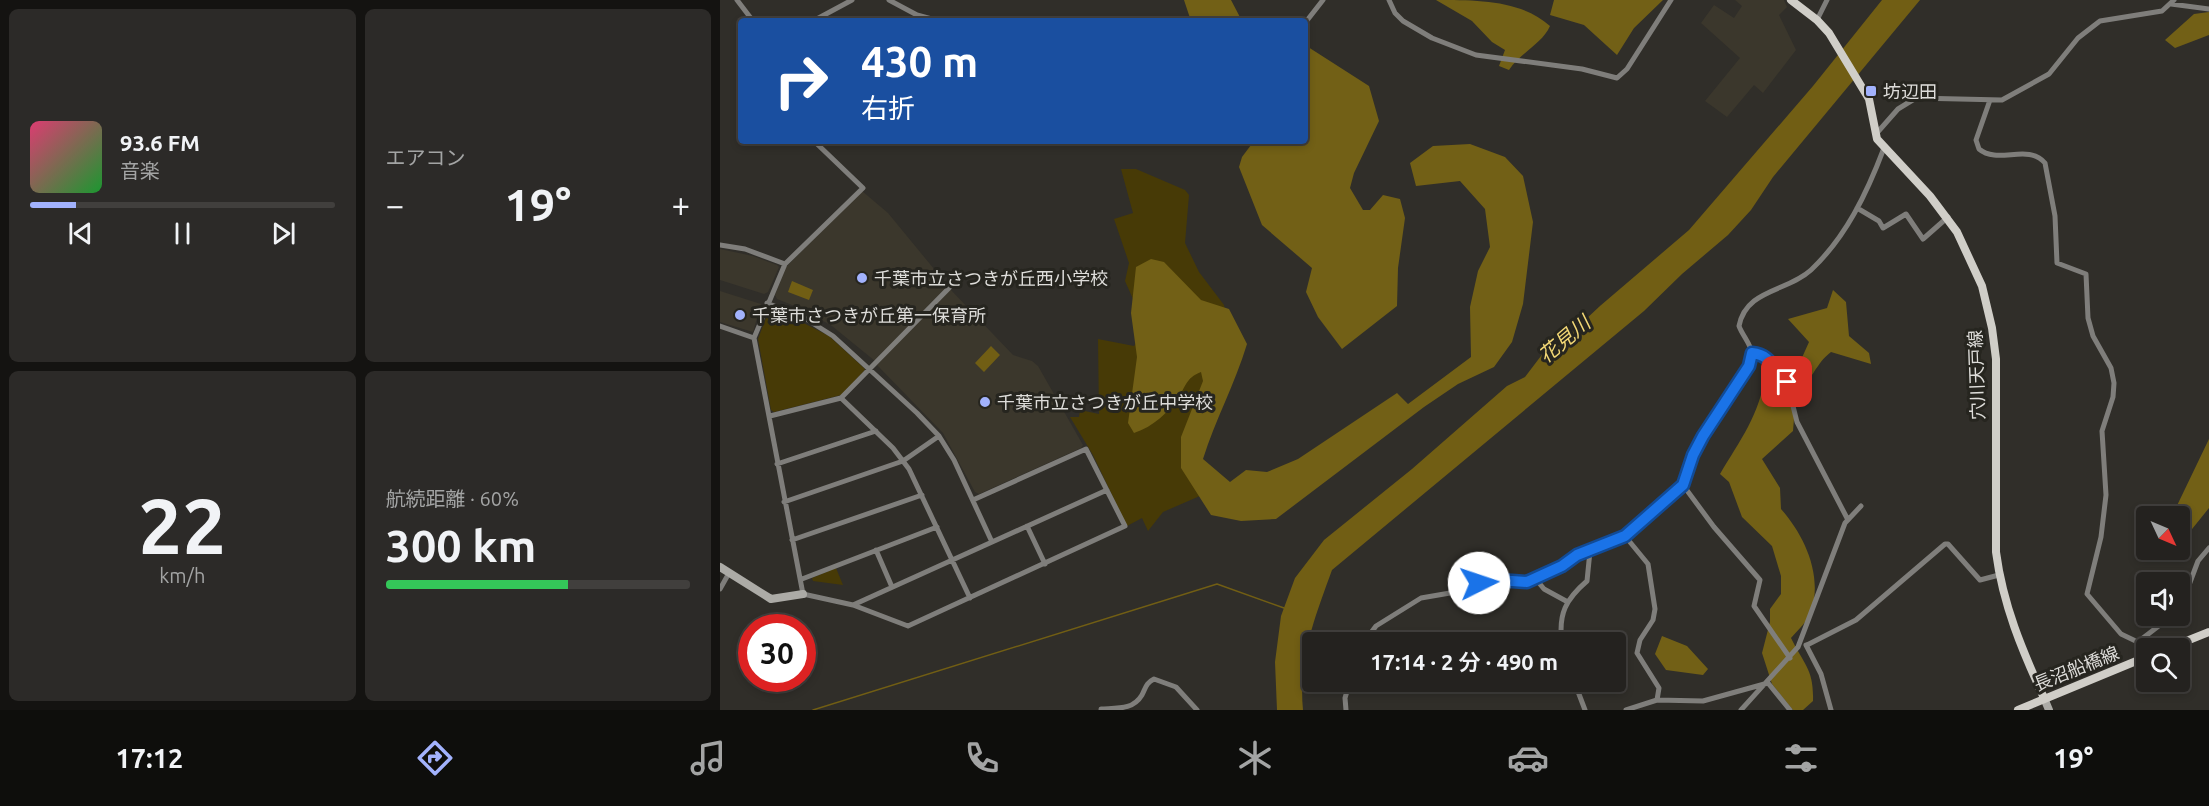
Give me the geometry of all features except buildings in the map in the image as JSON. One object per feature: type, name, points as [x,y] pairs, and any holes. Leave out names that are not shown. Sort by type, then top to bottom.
[{"type":"main road","points":[[1791,0],[1817,20]]},
{"type":"main road","name":"穴川天戸線","points":[[1817,20],[1837,45],[1860,82],[1871,106],[1875,136],[1948,217],[1976,270],[1994,340],[1996,552],[2015,632],[2044,698]]},
{"type":"main road","points":[[2190,640],[2209,632]]},
{"type":"main road","name":"長沼船橋線","points":[[2018,710],[2136,661]]},
{"type":"street","points":[[737,0],[751,18]]},
{"type":"street","points":[[819,18],[852,0]]},
{"type":"street","points":[[889,0],[917,15],[928,18]]},
{"type":"street","points":[[1308,19],[1323,0]]},
{"type":"street","points":[[1389,0],[1395,14],[1403,21],[1432,38],[1476,55],[1582,69],[1617,78],[1627,69],[1671,0]]},
{"type":"street","points":[[1817,20],[1827,0]]},
{"type":"street","points":[[1875,136],[1898,109],[1916,98],[2002,100],[2049,74],[2078,38],[2100,21],[2162,11],[2172,2],[2209,9]]},
{"type":"street","points":[[1990,100],[1977,140],[1979,149],[1991,155],[2034,154],[2045,163],[2055,216],[2057,263],[2086,274],[2088,318],[2093,336],[2111,368],[2114,383],[2113,397],[2101,438],[2106,495],[2101,537],[2087,594],[2121,634],[2136,641]]},
{"type":"street","points":[[803,594],[802,579],[784,502],[754,338],[785,264],[863,188],[817,144]]},
{"type":"street","points":[[1372,632],[1376,626],[1421,598],[1450,593],[1492,580],[1520,583],[1562,566],[1577,555],[1625,536],[1683,485],[1693,455],[1749,366],[1752,353],[1739,326],[1748,304],[1758,297],[1799,280],[1833,246],[1857,208],[1884,148]]},
{"type":"street","points":[[1857,208],[1879,221],[1883,228],[1906,214],[1923,239],[1948,217]]},
{"type":"street","points":[[720,245],[745,249],[785,264]]},
{"type":"street","points":[[770,416],[841,398],[951,286]]},
{"type":"street","points":[[767,303],[806,319],[833,336],[939,436],[954,460],[992,542]]},
{"type":"street","points":[[720,326],[754,338]]},
{"type":"street","points":[[1752,353],[1765,354],[1771,360],[1775,372],[1787,382],[1797,422],[1848,520]]},
{"type":"street","points":[[841,398],[903,461],[922,495],[970,598]]},
{"type":"street","points":[[777,464],[876,431]]},
{"type":"street","points":[[784,502],[903,461],[939,436]]},
{"type":"street","points":[[720,567],[771,599],[803,594],[853,605],[908,627],[1125,526],[1086,449],[973,500]]},
{"type":"street","points":[[1683,485],[1714,527],[1760,580],[1754,606],[1790,658]]},
{"type":"street","points":[[853,605],[1107,490]]},
{"type":"street","points":[[792,540],[922,495]]},
{"type":"street","points":[[1741,710],[1768,683],[1798,647],[1848,520],[1861,506]]},
{"type":"street","points":[[1026,526],[1045,564]]},
{"type":"street","points":[[802,579],[937,527]]},
{"type":"street","points":[[1625,536],[1648,564],[1654,615],[1640,640],[1637,653],[1659,688],[1655,710]]},
{"type":"street","points":[[1798,647],[1807,645],[1856,620],[1945,544],[1948,544],[1980,579],[2000,575]]},
{"type":"street","points":[[2190,582],[2198,561],[2209,549]]},
{"type":"street","points":[[876,550],[892,587]]},
{"type":"street","points":[[1562,632],[1562,611],[1566,601],[1587,581],[1590,551]]},
{"type":"street","points":[[720,588],[729,573]]},
{"type":"street","points":[[1535,578],[1544,589],[1566,601]]},
{"type":"street","points":[[2143,638],[2159,626]]},
{"type":"street","points":[[1807,645],[1821,674],[1831,710]]},
{"type":"street","points":[[1101,708],[1129,708],[1142,695],[1147,683],[1154,679],[1176,687],[1197,710]]},
{"type":"street","points":[[1626,710],[1655,701],[1703,701],[1768,683]]},
{"type":"street","points":[[1768,683],[1790,710]]},
{"type":"street","points":[[1346,710],[1347,692]]},
{"type":"street","points":[[1578,692],[1585,710]]},
{"type":"street","points":[[2044,698],[2049,710]]},
{"type":"shaded area","points":[[1184,0],[1231,0],[1240,18],[1190,18]]},
{"type":"shaded area","points":[[1436,0],[1483,1],[1512,6],[1538,17],[1550,26],[1542,38],[1509,70],[1499,66],[1505,50],[1492,42],[1472,21]]},
{"type":"shaded area","points":[[1554,0],[1663,0],[1634,28],[1617,55],[1584,25],[1550,15]]},
{"type":"shaded area","points":[[1735,0],[1784,0],[1787,7],[1779,15],[1796,50],[1763,93],[1754,85],[1727,117],[1705,101],[1740,58],[1701,23],[1714,5],[1734,18],[1742,6]]},
{"type":"shaded area","points":[[1882,0],[1920,0],[1773,177],[1751,210],[1728,235],[1682,274],[1644,311],[1332,570],[1311,632],[1302,632],[1303,710],[1277,710],[1275,662],[1281,616],[1295,578],[1324,540],[1412,469],[1507,386],[1525,377],[1544,352],[1555,348],[1689,230],[1813,86]]},
{"type":"shaded area","points":[[2209,12],[2209,35],[2175,48],[2165,40],[2194,14]]},
{"type":"shaded area","points":[[1308,47],[1369,86],[1379,121],[1354,173],[1350,188],[1363,210],[1370,210],[1383,195],[1400,199],[1405,218],[1398,268],[1397,306],[1342,349],[1318,317],[1306,292],[1312,268],[1262,225],[1239,167],[1242,157],[1252,144],[1308,144]]},
{"type":"shaded area","points":[[1470,144],[1505,157],[1523,176],[1533,222],[1523,304],[1512,342],[1494,367],[1458,384],[1424,407],[1276,519],[1241,521],[1211,515],[1181,468],[1181,437],[1203,381],[1201,372],[1190,378],[1171,407],[1154,423],[1134,433],[1128,423],[1137,357],[1131,313],[1136,267],[1151,259],[1164,262],[1201,300],[1229,309],[1247,344],[1203,459],[1230,482],[1246,470],[1267,472],[1298,459],[1397,393],[1408,404],[1471,357],[1470,307],[1478,271],[1490,247],[1485,209],[1460,181],[1416,186],[1410,163],[1433,146]]},
{"type":"shaded area","points":[[1121,169],[1136,169],[1185,190],[1189,195],[1185,243],[1199,272],[1224,305],[1230,335],[1188,433],[1209,492],[1163,512],[1148,531],[1142,518],[1127,526],[1093,455],[1070,417],[1079,417],[1080,410],[1099,414],[1098,339],[1134,346],[1146,328],[1125,281],[1129,263],[1114,219],[1133,213]]},
{"type":"shaded area","name":"千葉市立さつきが丘西小学校","points":[[862,191],[888,213],[948,286],[875,361],[832,326],[802,309],[777,299],[775,295],[786,267]]},
{"type":"shaded area","points":[[720,249],[753,256],[777,265],[779,267],[768,292],[764,294],[720,280]]},
{"type":"shaded area","points":[[792,281],[813,290],[809,300],[788,292]]},
{"type":"shaded area","name":"千葉市立さつきが丘中学校","points":[[950,289],[1013,355],[1032,361],[1038,366],[1083,445],[1081,448],[979,494],[975,492],[943,433],[877,365]]},
{"type":"shaded area","points":[[1833,290],[1846,302],[1849,336],[1869,353],[1871,364],[1831,352],[1826,356],[1796,393],[1793,431],[1762,459],[1780,488],[1781,509],[1798,531],[1810,557],[1815,585],[1810,615],[1791,638],[1810,674],[1813,701],[1803,710],[1793,710],[1772,684],[1762,653],[1770,622],[1770,609],[1781,594],[1781,576],[1772,546],[1742,517],[1729,482],[1720,474],[1742,439],[1754,414],[1765,374],[1792,380],[1809,342],[1788,319],[1827,308]]},
{"type":"shaded area","name":"千葉市さつきが丘第一保育所","points":[[720,291],[761,304],[753,332],[720,322]]},
{"type":"shaded area","points":[[774,308],[829,336],[865,369],[864,371],[841,395],[774,412],[771,410],[758,339],[769,310]]},
{"type":"shaded area","points":[[991,346],[1000,355],[984,372],[975,363]]},
{"type":"shaded area","points":[[2209,439],[2209,508],[2190,532],[2190,506],[2177,506]]},
{"type":"shaded area","points":[[836,568],[843,585],[813,581],[812,578]]},
{"type":"shaded area","points":[[1662,636],[1687,646],[1708,669],[1703,675],[1666,670],[1655,654]]},
{"type":"waterway","points":[[813,710],[1217,584],[1284,608]]},
{"type":"place","name":"坊辺田","points":[[1871,91]]},
{"type":"place","name":"千葉市立さつきが丘西小学校","points":[[862,278]]},
{"type":"place","name":"千葉市さつきが丘第一保育所","points":[[740,315]]},
{"type":"place","name":"千葉市立さつきが丘中学校","points":[[985,402]]},
{"type":"route","points":[[1479,583],[1492,580],[1527,582],[1562,566],[1577,555],[1618,540],[1638,526],[1683,485],[1693,455],[1749,366],[1752,353],[1765,354],[1771,360],[1775,372],[1787,382]]},
{"type":"water label","name":"花見川","points":[[1564,339]]}]
